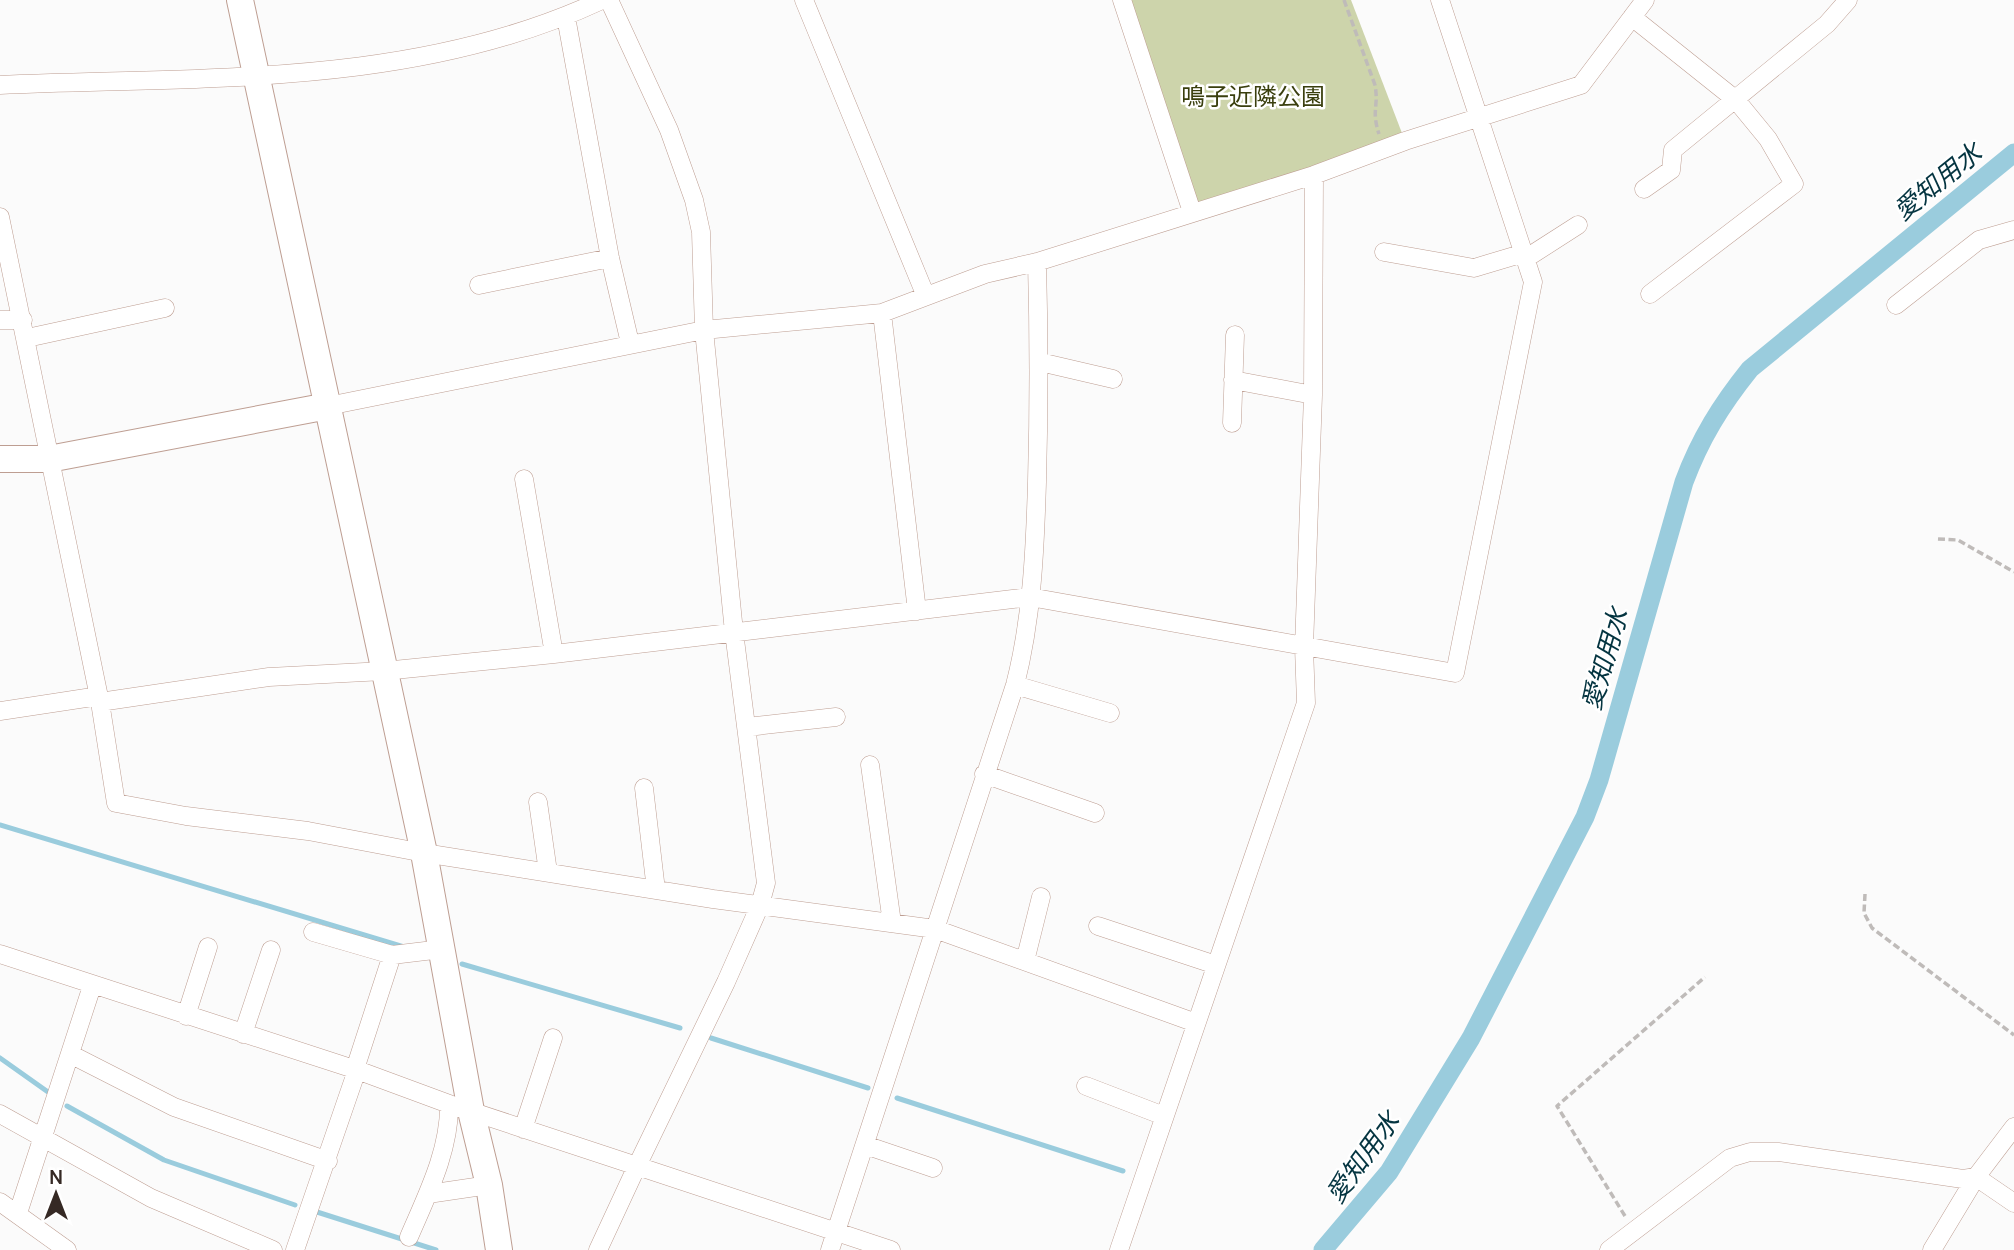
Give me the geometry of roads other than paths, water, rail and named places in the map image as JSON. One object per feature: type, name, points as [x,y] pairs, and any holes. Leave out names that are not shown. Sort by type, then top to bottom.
[{"type":"street","points":[[240,0],[424,853],[442,949],[460,1108],[489,1185],[499,1250]]},
{"type":"street","points":[[0,85],[257,75],[346,69],[415,60],[463,49],[566,17],[601,0]]},
{"type":"street","points":[[598,1250],[760,905],[766,883],[734,632],[705,330],[701,232],[694,200],[669,130],[609,0]]},
{"type":"street","points":[[804,0],[925,294]]},
{"type":"street","points":[[1122,0],[1192,212]]},
{"type":"street","points":[[0,711],[268,677],[384,671],[554,654],[1030,597],[1455,673],[1533,282],[1440,0]]},
{"type":"street","points":[[0,459],[48,459],[705,330],[882,313],[925,294],[985,274],[1037,262],[1314,175],[1581,85],[1645,0]]},
{"type":"street","points":[[1644,189],[1671,170],[1673,150],[1827,24],[1848,0]]},
{"type":"street","points":[[566,17],[610,258],[630,343]]},
{"type":"street","points":[[1632,17],[1736,100],[1768,139],[1794,184],[1650,294]]},
{"type":"street","points":[[1119,1250],[1306,703],[1304,647],[1313,395],[1314,175]]},
{"type":"street","points":[[0,217],[6,268],[25,329],[48,459],[100,699],[116,803],[186,816],[308,831],[424,853],[656,890],[935,929],[1196,1023]]},
{"type":"street","points":[[1384,252],[1474,268],[1525,256],[1578,225]]},
{"type":"street","points":[[1896,305],[1979,240],[2014,230]]},
{"type":"street","points":[[479,285],[610,258]]},
{"type":"street","points":[[830,1250],[1015,685],[1026,643],[1035,546],[1040,362],[1037,262]]},
{"type":"street","points":[[0,320],[25,329],[165,308]]},
{"type":"street","points":[[882,313],[917,611]]},
{"type":"street","points":[[1231,423],[1235,335]]},
{"type":"street","points":[[1040,362],[1113,379]]},
{"type":"street","points":[[1233,380],[1313,395]]},
{"type":"street","points":[[524,480],[554,654]]},
{"type":"street","points":[[1015,685],[1110,713]]},
{"type":"street","points":[[747,727],[836,717]]},
{"type":"street","points":[[870,765],[892,923]]},
{"type":"street","points":[[984,774],[1095,813]]},
{"type":"street","points":[[643,788],[656,890]]},
{"type":"street","points":[[538,802],[548,872]]},
{"type":"street","points":[[1025,961],[1041,897]]},
{"type":"street","points":[[1098,926],[1216,965]]},
{"type":"street","points":[[313,932],[392,955],[442,949]]},
{"type":"street","points":[[187,1016],[208,947]]},
{"type":"street","points":[[243,1034],[271,950]]},
{"type":"street","points":[[0,954],[356,1070],[460,1108],[891,1250]]},
{"type":"street","points":[[295,1250],[328,1161],[392,955]]},
{"type":"street","points":[[18,1213],[92,986]]},
{"type":"street","points":[[523,1129],[553,1038]]},
{"type":"street","points":[[70,1054],[174,1107],[328,1161]]},
{"type":"street","points":[[1086,1086],[1164,1116]]},
{"type":"street","points":[[409,1237],[428,1195],[449,1128],[460,1108]]},
{"type":"street","points":[[0,1114],[185,1215],[273,1250]]},
{"type":"street","points":[[1932,1250],[1976,1177],[2014,1127]]},
{"type":"street","points":[[865,1145],[933,1168]]},
{"type":"street","points":[[1609,1250],[1633,1229],[1730,1158],[1750,1153],[1778,1153],[1964,1179],[1976,1177],[2014,1203]]},
{"type":"street","points":[[428,1195],[489,1185]]},
{"type":"street","points":[[0,1202],[66,1250]]},
{"type":"waterway","name":"愛知用水","points":[[1323,1250],[1389,1172],[1471,1038],[1585,817],[1599,780],[1684,482],[1704,437],[1721,409],[1750,369],[2014,153]]},
{"type":"waterway","points":[[0,825],[404,947]]},
{"type":"waterway","points":[[462,964],[680,1028]]},
{"type":"waterway","points":[[711,1038],[868,1088]]},
{"type":"waterway","points":[[0,1058],[48,1092]]},
{"type":"waterway","points":[[897,1098],[1123,1171]]},
{"type":"waterway","points":[[67,1106],[164,1160],[295,1205]]},
{"type":"waterway","points":[[317,1212],[436,1250]]},
{"type":"park label","name":"鳴子近隣公園","points":[[1253,95]]}]
